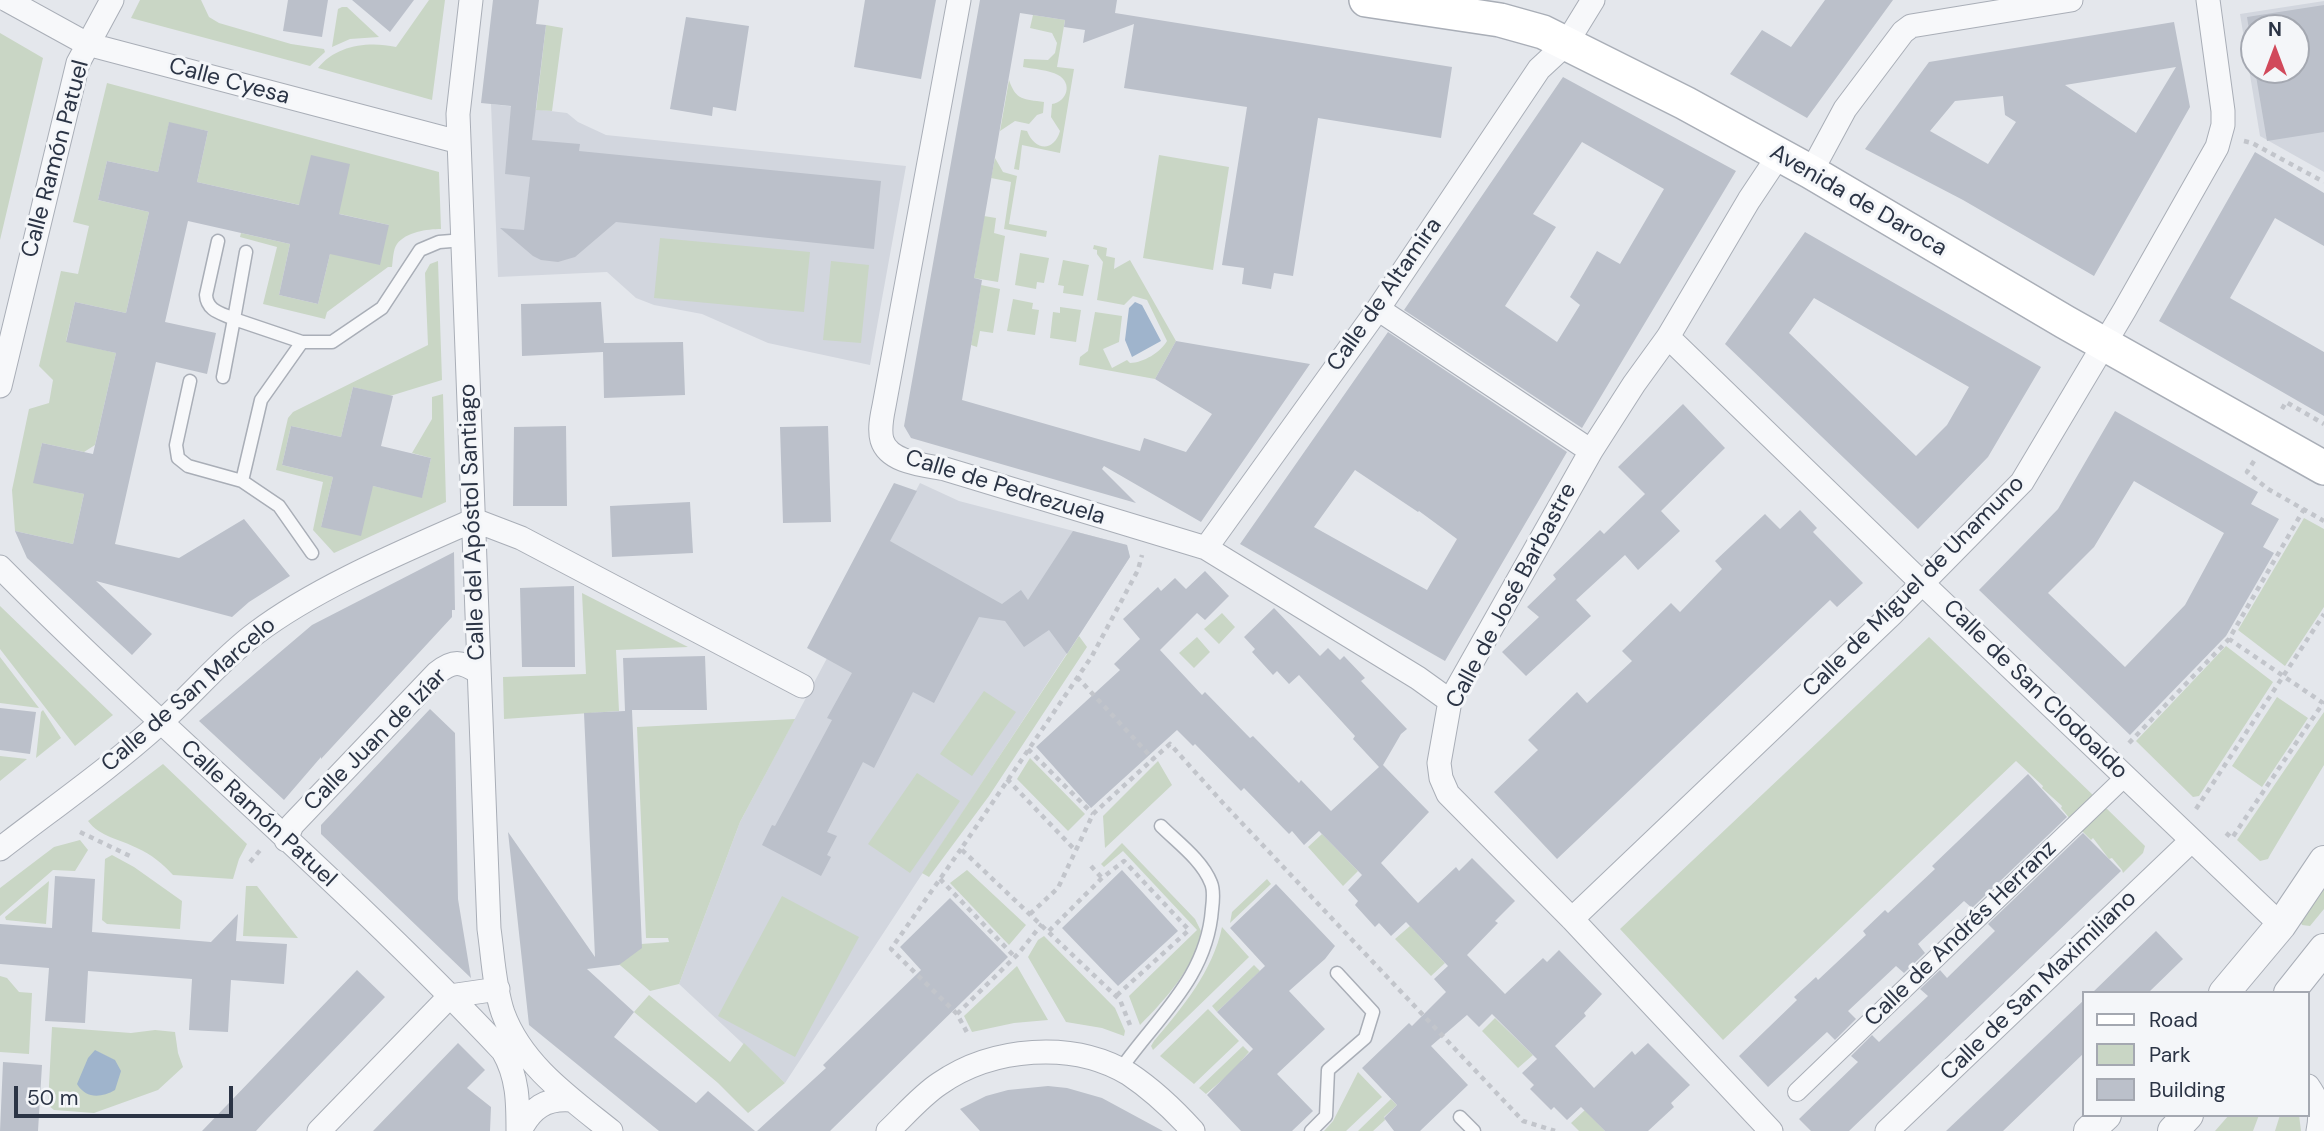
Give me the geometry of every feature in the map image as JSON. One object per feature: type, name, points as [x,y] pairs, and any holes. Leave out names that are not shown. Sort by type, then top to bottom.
[{"type":"main road","name":"Avenida de Daroca","points":[[1366,0],[1500,20],[1543,33],[1566,44],[1685,103],[1811,172],[2103,344],[2324,468]]},
{"type":"street","name":"Calle Cyesa","points":[[7,0],[87,44],[459,142]]},
{"type":"street","name":"Calle Ramón Patuel","points":[[0,386],[78,63],[112,0]]},
{"type":"street","name":"Calle del Apóstol Santiago","points":[[471,0],[458,114],[489,929],[503,1013],[516,1040],[548,1078],[611,1131]]},
{"type":"street","name":"Calle de Pedrezuela","points":[[958,0],[884,406],[882,441],[891,452],[902,459],[944,469],[1206,548],[1418,678],[1450,701]]},
{"type":"street","name":"Calle de Altamira","points":[[1206,548],[1378,309],[1539,69],[1566,44],[1593,0]]},
{"type":"street","points":[[1811,172],[1845,109],[1911,26],[2071,0]]},
{"type":"street","name":"Calle de Miguel de Unamuno","points":[[1572,919],[1922,583],[2022,482],[2217,147],[2223,111],[2208,0]]},
{"type":"street","name":"Calle de José Barbastre","points":[[1771,1131],[1572,919],[1448,794],[1441,778],[1439,763],[1450,701],[1591,451],[1668,337],[1749,200],[1779,155]]},
{"type":"street","points":[[1378,309],[1591,451]]},
{"type":"street","name":"Calle Ramón Patuel","points":[[0,349],[14,324]]},
{"type":"street","name":"Calle de San Clodoaldo","points":[[1668,337],[2281,925]]},
{"type":"street","points":[[474,520],[521,538],[802,686]]},
{"type":"street","name":"Calle de San Marcelo","points":[[0,849],[133,747],[254,634],[299,604],[474,520]]},
{"type":"street","name":"Calle Ramón Patuel","points":[[0,567],[450,996],[503,1051],[512,1065],[518,1100],[519,1131]]},
{"type":"street","name":"Calle Juan de Izíar","points":[[286,840],[292,825],[437,673],[448,664],[458,663],[468,665],[478,672]]},
{"type":"street","name":"Calle de Andrés Herranz","points":[[1797,1091],[2125,777]]},
{"type":"street","name":"Calle de San Maximiliano","points":[[1887,1131],[2191,841]]},
{"type":"street","points":[[2226,991],[2281,925],[2324,861]]},
{"type":"street","points":[[2293,990],[2324,949]]},
{"type":"street","points":[[319,1131],[450,996],[498,989]]},
{"type":"street","points":[[888,1131],[938,1084],[971,1066],[1015,1054],[1044,1052],[1072,1054],[1120,1070],[1153,1091],[1193,1131]]},
{"type":"street","points":[[2310,1089],[2319,1102],[2321,1115],[2318,1131]]},
{"type":"street","points":[[519,1131],[531,1112],[540,1105],[552,1100],[571,1100]]},
{"type":"street","points":[[2089,1131],[2104,1117]]},
{"type":"street","points":[[2173,1131],[2186,1117]]},
{"type":"lane","points":[[218,241],[206,295],[206,303],[211,309],[302,342],[332,342],[382,308],[420,250],[439,242],[464,240]]},
{"type":"lane","points":[[223,377],[246,252]]},
{"type":"lane","points":[[242,481],[261,400],[302,342]]},
{"type":"lane","points":[[190,381],[176,445],[178,458],[188,466],[242,481],[279,506],[312,554]]},
{"type":"lane","points":[[1120,1070],[1186,986],[1206,948],[1211,924],[1211,883],[1195,860],[1161,826]]},
{"type":"lane","points":[[1311,1131],[1326,1116],[1328,1070],[1365,1038],[1373,1012],[1337,973]]},
{"type":"lane","points":[[1460,1117],[1474,1131]]},
{"type":"path","points":[[2252,143],[2324,182]]},
{"type":"path","points":[[2297,409],[2324,424]]},
{"type":"path","points":[[2268,489],[2324,521]]},
{"type":"path","points":[[2129,743],[2229,639],[2304,509]]},
{"type":"path","points":[[969,1036],[957,1014],[891,949],[1092,656],[1138,570],[1147,530]]},
{"type":"path","points":[[2196,809],[2324,614]]},
{"type":"path","points":[[2229,639],[2323,702],[2232,838]]},
{"type":"path","points":[[1077,677],[1153,759]]},
{"type":"path","points":[[1030,914],[1058,888],[1094,814],[1170,744],[1523,1121],[1555,1131]]},
{"type":"path","points":[[1028,749],[1094,814]]},
{"type":"path","points":[[1007,779],[1076,851]]},
{"type":"path","points":[[80,832],[132,857]]},
{"type":"path","points":[[250,862],[263,848]]},
{"type":"path","points":[[961,849],[1120,1000],[1134,1037]]},
{"type":"path","points":[[1049,931],[1102,878],[1124,861],[1189,930],[1116,996]]},
{"type":"path","points":[[1091,866],[1102,878]]},
{"type":"path","points":[[940,879],[1015,957]]},
{"type":"path","points":[[957,1014],[1015,957],[1042,924]]},
{"type":"shaded area","points":[[2324,1],[2324,172],[2260,136],[2251,84],[2310,84],[2310,14],[2240,14]]},
{"type":"shaded area","points":[[491,104],[567,113],[578,122],[606,135],[906,166],[870,365],[768,343],[702,314],[654,305],[636,298],[607,272],[498,277]]},
{"type":"shaded area","points":[[920,483],[959,501],[1127,545],[1130,557],[785,1083],[679,984],[740,822]]},
{"type":"green space","points":[[140,0],[201,0],[209,17],[219,23],[291,44],[324,49],[325,52],[310,66],[131,18]]},
{"type":"green space","points":[[429,0],[445,0],[432,100],[318,68],[334,54],[354,47],[396,47]]},
{"type":"green space","points":[[347,7],[379,37],[350,39],[332,47],[338,9]]},
{"type":"green space","points":[[1033,15],[1065,20],[1057,67],[1074,69],[1060,153],[1022,145],[1019,170],[1014,169],[1021,130],[1027,131],[1030,138],[1039,145],[1049,146],[1053,143],[1060,131],[1051,117],[1052,104],[1061,100],[1067,87],[1063,78],[1058,75],[1023,67],[1024,59],[1048,60],[1055,53],[1057,43],[1052,33],[1030,28]]},
{"type":"green space","points":[[546,25],[563,28],[552,111],[536,110]]},
{"type":"green space","points":[[0,33],[43,58],[0,240]]},
{"type":"green space","points":[[1009,80],[1018,95],[1044,102],[1043,113],[1037,115],[1029,124],[1015,121],[1000,131]]},
{"type":"green space","points":[[107,83],[439,172],[441,229],[417,232],[401,240],[395,249],[392,267],[388,267],[327,312],[325,319],[263,304],[277,247],[240,237],[241,233],[290,244],[279,295],[318,304],[330,254],[389,225],[197,182],[208,131],[169,123],[158,172],[107,161],[98,200],[149,212],[126,313],[75,302],[66,341],[116,353],[95,445],[84,452],[42,443],[34,482],[84,494],[73,544],[15,531],[12,490],[29,409],[49,403],[53,380],[39,366],[61,271],[78,274],[89,226],[73,222]]},
{"type":"green space","points":[[1159,155],[1229,167],[1213,270],[1143,258]]},
{"type":"green space","points":[[995,158],[1003,172],[1017,176],[1009,224],[1047,231],[1046,237],[1004,229],[1011,182],[991,178]]},
{"type":"green space","points":[[984,216],[996,218],[994,233],[1005,236],[998,282],[974,278]]},
{"type":"green space","points":[[660,238],[810,252],[804,312],[654,298]]},
{"type":"green space","points":[[1094,245],[1107,248],[1106,256],[1115,258],[1114,269],[1130,260],[1176,341],[1155,379],[1079,365],[1080,357],[1088,351],[1095,312],[1122,316],[1119,342],[1103,349],[1112,368],[1127,360],[1135,363],[1146,359],[1161,349],[1167,341],[1147,300],[1133,296],[1124,305],[1097,300],[1103,262],[1097,250],[1093,249]]},
{"type":"green space","points":[[1020,253],[1049,258],[1044,283],[1037,282],[1036,289],[1015,285]]},
{"type":"green space","points":[[1063,260],[1089,265],[1083,296],[1063,293],[1064,286],[1058,285]]},
{"type":"green space","points":[[438,261],[442,380],[390,396],[353,387],[341,437],[291,426],[282,465],[333,477],[321,527],[373,486],[422,497],[431,458],[412,453],[432,419],[432,397],[443,394],[446,502],[334,553],[313,530],[323,482],[276,470],[288,418],[293,412],[428,345],[425,273],[430,264]]},
{"type":"green space","points":[[831,261],[869,265],[861,343],[823,340]]},
{"type":"green space","points":[[981,285],[1000,289],[993,333],[980,331],[977,347],[971,345]]},
{"type":"green space","points":[[1013,299],[1033,303],[1032,309],[1039,310],[1035,335],[1007,331]]},
{"type":"green space","points":[[1060,307],[1081,310],[1076,342],[1050,338],[1053,312],[1060,313]]},
{"type":"green space","points":[[2304,518],[2324,529],[2324,607],[2285,666],[2238,630]]},
{"type":"green space","points":[[582,593],[688,647],[616,650],[619,711],[504,719],[503,677],[586,674]]},
{"type":"green space","points":[[0,606],[113,715],[75,746],[0,649]]},
{"type":"green space","points":[[1222,613],[1235,627],[1219,644],[1204,629]]},
{"type":"green space","points":[[1079,636],[1087,647],[989,796],[929,877],[922,873]]},
{"type":"green space","points":[[1197,637],[1210,652],[1194,668],[1179,653]]},
{"type":"green space","points":[[1929,637],[2095,797],[2071,820],[2062,806],[2016,761],[1723,1040],[1620,929]]},
{"type":"green space","points":[[2226,646],[2273,682],[2199,796],[2193,797],[2136,741]]},
{"type":"green space","points":[[0,657],[39,708],[0,703]]},
{"type":"green space","points":[[984,691],[1016,712],[972,776],[940,754]]},
{"type":"green space","points":[[2277,697],[2308,718],[2262,787],[2232,766]]},
{"type":"green space","points":[[43,710],[61,738],[36,758],[41,712]]},
{"type":"green space","points":[[2324,712],[2324,765],[2268,859],[2260,861],[2237,840]]},
{"type":"green space","points":[[795,719],[740,822],[679,984],[650,991],[599,947],[669,942],[668,938],[646,938],[637,727]]},
{"type":"green space","points":[[0,756],[27,759],[0,781]]},
{"type":"green space","points":[[1030,758],[1085,814],[1068,831],[1017,779]]},
{"type":"green space","points":[[1158,761],[1172,785],[1105,848],[1103,816]]},
{"type":"green space","points":[[163,764],[247,844],[233,879],[173,875],[147,853],[104,834],[88,821]]},
{"type":"green space","points":[[917,773],[960,801],[910,873],[868,844]]},
{"type":"green space","points":[[2103,805],[2145,846],[2143,853],[2123,873],[2093,838],[2091,840],[2079,828]]},
{"type":"green space","points":[[1322,834],[1358,871],[1343,886],[1308,847]]},
{"type":"green space","points":[[80,840],[88,850],[75,871],[53,870],[0,916],[0,888],[54,847]]},
{"type":"green space","points":[[1122,843],[1195,919],[1201,931],[1186,970],[1169,994],[1140,1025],[1129,996],[1197,930],[1123,851],[1104,867],[1101,864]]},
{"type":"green space","points":[[112,855],[182,901],[180,929],[107,924],[102,920],[105,859]]},
{"type":"green space","points":[[967,870],[1026,925],[1009,945],[950,883]]},
{"type":"green space","points":[[1267,879],[1271,884],[1230,923],[1232,912]]},
{"type":"green space","points":[[49,881],[46,924],[6,920],[5,917]]},
{"type":"green space","points":[[246,886],[257,886],[298,938],[243,936]]},
{"type":"green space","points":[[2324,886],[2324,909],[2310,926],[2302,925],[2300,921]]},
{"type":"green space","points":[[782,896],[859,937],[795,1057],[718,1016]]},
{"type":"green space","points":[[1410,926],[1445,963],[1431,976],[1395,939]]},
{"type":"green space","points":[[1222,927],[1249,957],[1153,1050],[1151,1046],[1154,1041],[1204,974],[1212,959]]},
{"type":"green space","points":[[1044,936],[1115,1008],[1125,1031],[1124,1036],[1102,1028],[1066,1022],[1028,957],[1038,940]]},
{"type":"green space","points":[[1254,965],[1260,971],[1217,1012],[1212,1006]]},
{"type":"green space","points":[[1017,966],[1048,1020],[1014,1023],[972,1032],[964,1016]]},
{"type":"green space","points":[[0,976],[7,978],[19,992],[32,993],[29,1054],[0,1052]]},
{"type":"green space","points":[[649,995],[730,1062],[744,1043],[785,1083],[748,1113],[718,1083],[634,1012]]},
{"type":"green space","points":[[1208,1009],[1239,1041],[1194,1084],[1160,1056]]},
{"type":"green space","points":[[1495,1018],[1533,1055],[1518,1068],[1482,1031]]},
{"type":"green space","points":[[52,1027],[131,1033],[155,1030],[175,1032],[183,1067],[158,1090],[94,1113],[54,1110],[48,1105]]},
{"type":"green space","points":[[1243,1046],[1249,1052],[1242,1063],[1206,1094],[1199,1088]]},
{"type":"green space","points":[[1358,1072],[1382,1097],[1346,1131],[1324,1131],[1333,1121]]},
{"type":"green space","points":[[1391,1099],[1397,1105],[1384,1117],[1385,1120],[1373,1131],[1358,1131]]},
{"type":"green space","points":[[1585,1110],[1605,1131],[1579,1131],[1571,1123]]},
{"type":"green space","points":[[2227,1117],[2258,1117],[2253,1131],[2215,1131]]},
{"type":"green space","points":[[2279,1117],[2299,1117],[2301,1131],[2275,1131]]},
{"type":"water","points":[[1135,302],[1142,305],[1161,341],[1132,357],[1125,340],[1129,308]]},
{"type":"water","points":[[95,1050],[115,1060],[121,1071],[115,1090],[99,1096],[89,1095],[77,1084],[88,1058]]},
{"type":"building","points":[[288,0],[328,0],[322,37],[283,31]]},
{"type":"building","points":[[352,0],[414,0],[390,32]]},
{"type":"building","points":[[493,0],[539,0],[536,24],[546,25],[532,140],[580,144],[579,151],[881,181],[874,249],[616,222],[575,257],[558,262],[533,256],[500,228],[524,230],[530,177],[505,174],[511,106],[481,103]]},
{"type":"building","points":[[865,0],[936,0],[921,79],[854,67]]},
{"type":"building","points":[[980,0],[1117,0],[1115,13],[1452,67],[1441,138],[1318,118],[1293,276],[1274,273],[1271,289],[1242,284],[1244,268],[1222,265],[1247,107],[1124,88],[1134,24],[1083,43],[1085,30],[1064,27],[1065,20],[1020,13],[974,278],[982,280],[962,400],[1140,451],[1144,438],[1186,452],[1212,414],[1155,379],[1176,341],[1310,364],[1201,522],[1104,466],[1102,469],[1136,503],[911,438],[904,426]]},
{"type":"building","points":[[1825,0],[1893,0],[1807,118],[1730,74],[1762,30],[1791,47]]},
{"type":"building","points":[[2324,5],[2324,132],[2267,141],[2257,84],[2310,84],[2310,14],[2266,14]]},
{"type":"building","points":[[686,17],[749,26],[736,111],[713,107],[712,116],[670,109]]},
{"type":"building","points":[[2174,22],[2190,107],[2094,276],[1963,200],[1865,149],[1929,62]],"holes":[[[2176,67],[2136,133],[2065,85]],[[2003,96],[2005,115],[2016,122],[1988,164],[1930,131],[1955,101]]]},
{"type":"building","points":[[1563,77],[1736,171],[1582,428],[1404,310]],"holes":[[[1582,142],[1664,189],[1620,264],[1597,251],[1570,297],[1580,305],[1557,342],[1505,306],[1556,227],[1533,214]]]},
{"type":"building","points":[[169,122],[208,131],[197,182],[299,205],[311,155],[350,164],[339,214],[389,225],[380,265],[330,254],[318,304],[279,295],[290,244],[188,221],[165,322],[216,333],[207,374],[156,362],[115,544],[179,558],[244,519],[290,576],[249,602],[232,617],[96,581],[152,634],[132,655],[27,558],[15,531],[73,544],[84,494],[33,483],[42,443],[93,454],[116,353],[66,342],[75,302],[126,313],[149,212],[98,200],[107,161],[158,172]]},
{"type":"building","points":[[2255,152],[2324,193],[2324,246],[2275,218],[2230,298],[2324,352],[2324,416],[2159,321]]},
{"type":"building","points":[[1805,232],[2041,367],[1988,457],[1918,529],[1725,344]],"holes":[[[1814,298],[1969,387],[1947,425],[1916,456],[1789,333]]]},
{"type":"building","points":[[601,302],[604,343],[683,342],[685,395],[604,398],[603,352],[522,356],[521,304]]},
{"type":"building","points":[[1388,332],[1567,452],[1445,661],[1240,544]],"holes":[[[1355,470],[1457,539],[1427,590],[1314,527]]]},
{"type":"building","points":[[353,387],[393,396],[381,446],[431,458],[422,498],[373,486],[361,536],[321,527],[333,477],[282,465],[291,426],[341,437]]},
{"type":"building","points":[[1683,404],[1725,448],[1661,511],[1680,531],[1638,570],[1625,555],[1576,600],[1591,616],[1526,676],[1502,652],[1539,617],[1527,607],[1556,579],[1553,575],[1577,552],[1600,530],[1604,534],[1645,494],[1618,467]]},
{"type":"building","points":[[2115,411],[2258,492],[2251,504],[2279,519],[2263,547],[2274,553],[2226,636],[2130,735],[1979,590],[2058,509]],"holes":[[[2134,481],[2224,533],[2185,605],[2125,667],[2048,593],[2094,547]]]},
{"type":"building","points":[[566,426],[567,506],[513,506],[514,427]]},
{"type":"building","points":[[828,426],[831,522],[783,523],[780,427]]},
{"type":"building","points":[[894,483],[917,491],[890,541],[1002,604],[1021,590],[1028,600],[1073,531],[1127,545],[1130,557],[1067,654],[1049,630],[1024,647],[1005,621],[979,617],[934,703],[913,692],[874,768],[863,762],[827,832],[837,836],[827,855],[831,857],[821,876],[762,845],[832,720],[827,718],[852,673],[807,648]]},
{"type":"building","points":[[690,502],[693,553],[612,557],[610,506]]},
{"type":"building","points":[[1800,510],[1817,528],[1813,532],[1863,583],[1837,607],[1830,600],[1557,859],[1494,792],[1538,750],[1528,740],[1577,692],[1587,703],[1632,661],[1622,651],[1671,603],[1680,612],[1722,569],[1715,561],[1765,514],[1780,529]]},
{"type":"building","points":[[454,552],[455,610],[452,610],[452,617],[284,800],[199,721],[312,625]]},
{"type":"building","points":[[1205,571],[1229,596],[1205,620],[1197,613],[1160,650],[1202,695],[1205,692],[1250,738],[1253,736],[1331,811],[1379,767],[1353,739],[1355,736],[1299,675],[1289,684],[1277,671],[1273,675],[1252,652],[1255,649],[1244,637],[1274,608],[1320,656],[1328,648],[1340,660],[1344,656],[1365,678],[1361,681],[1407,729],[1401,734],[1383,765],[1429,812],[1381,863],[1418,903],[1456,867],[1459,871],[1472,858],[1515,901],[1467,955],[1505,994],[1543,958],[1547,962],[1559,950],[1602,994],[1584,1013],[1586,1016],[1555,1046],[1594,1088],[1632,1051],[1635,1055],[1648,1043],[1690,1085],[1671,1103],[1674,1107],[1648,1131],[1605,1131],[1581,1107],[1567,1120],[1554,1107],[1551,1110],[1530,1089],[1534,1085],[1522,1073],[1537,1059],[1492,1014],[1479,1027],[1467,1015],[1431,1046],[1468,1085],[1420,1131],[1394,1131],[1384,1118],[1397,1105],[1362,1068],[1409,1023],[1412,1026],[1446,992],[1434,979],[1448,966],[1406,922],[1391,936],[1379,923],[1375,927],[1355,905],[1358,901],[1348,890],[1362,875],[1319,831],[1304,845],[1292,831],[1289,834],[1244,788],[1241,791],[1195,744],[1193,746],[1177,730],[1091,808],[1036,747],[1120,670],[1114,664],[1140,639],[1123,619],[1158,587],[1161,591],[1175,578],[1186,589]]},
{"type":"building","points":[[574,586],[575,667],[522,667],[520,588]]},
{"type":"building","points":[[705,656],[707,710],[632,710],[642,948],[619,965],[587,969],[634,1012],[614,1037],[696,1103],[708,1091],[755,1131],[659,1131],[529,1025],[508,832],[595,957],[584,713],[625,711],[623,658]]},
{"type":"building","points":[[0,708],[36,712],[30,754],[0,750]]},
{"type":"building","points":[[430,709],[455,733],[458,899],[471,978],[321,834],[321,825]]},
{"type":"building","points":[[2028,774],[2067,817],[1972,908],[1964,901],[1918,944],[1925,953],[1904,973],[1896,966],[1848,1011],[1856,1019],[1835,1040],[1827,1032],[1768,1087],[1739,1056],[1797,1000],[1794,997],[1816,977],[1818,980],[1866,935],[1863,931],[1885,910],[1888,913],[1935,869],[1932,866]]},
{"type":"building","points":[[2083,833],[2121,871],[1849,1131],[1811,1131],[1799,1119],[1858,1062],[1851,1056],[1872,1035],[1879,1042],[1928,996],[1920,989],[1940,970],[1947,978],[1995,931],[1988,924]]},
{"type":"building","points":[[1122,870],[1178,931],[1118,986],[1062,928]]},
{"type":"building","points":[[55,876],[95,879],[92,932],[211,942],[238,914],[236,941],[287,944],[284,984],[231,980],[228,1032],[189,1030],[192,979],[88,971],[85,1023],[45,1021],[49,968],[0,964],[0,924],[52,928]]},
{"type":"building","points":[[1276,884],[1335,946],[1325,959],[1289,991],[1325,1029],[1277,1074],[1313,1111],[1292,1131],[1241,1131],[1207,1095],[1253,1049],[1217,1012],[1265,966],[1230,928]]},
{"type":"building","points":[[950,898],[1008,957],[830,1131],[757,1131],[826,1068],[823,1065],[921,970],[900,947]]},
{"type":"building","points":[[2156,931],[2183,959],[2150,991],[2094,991]]},
{"type":"building","points":[[357,970],[385,997],[256,1131],[202,1131]]},
{"type":"building","points":[[2082,1002],[2082,1055],[2003,1131],[1946,1131]]},
{"type":"building","points":[[458,1043],[485,1070],[467,1088],[491,1107],[490,1131],[373,1131]]},
{"type":"building","points":[[3,1062],[42,1065],[38,1131],[0,1131]]},
{"type":"building","points":[[1048,1086],[1067,1088],[1102,1098],[1163,1131],[980,1131],[960,1109],[986,1096],[1008,1090]]}]
